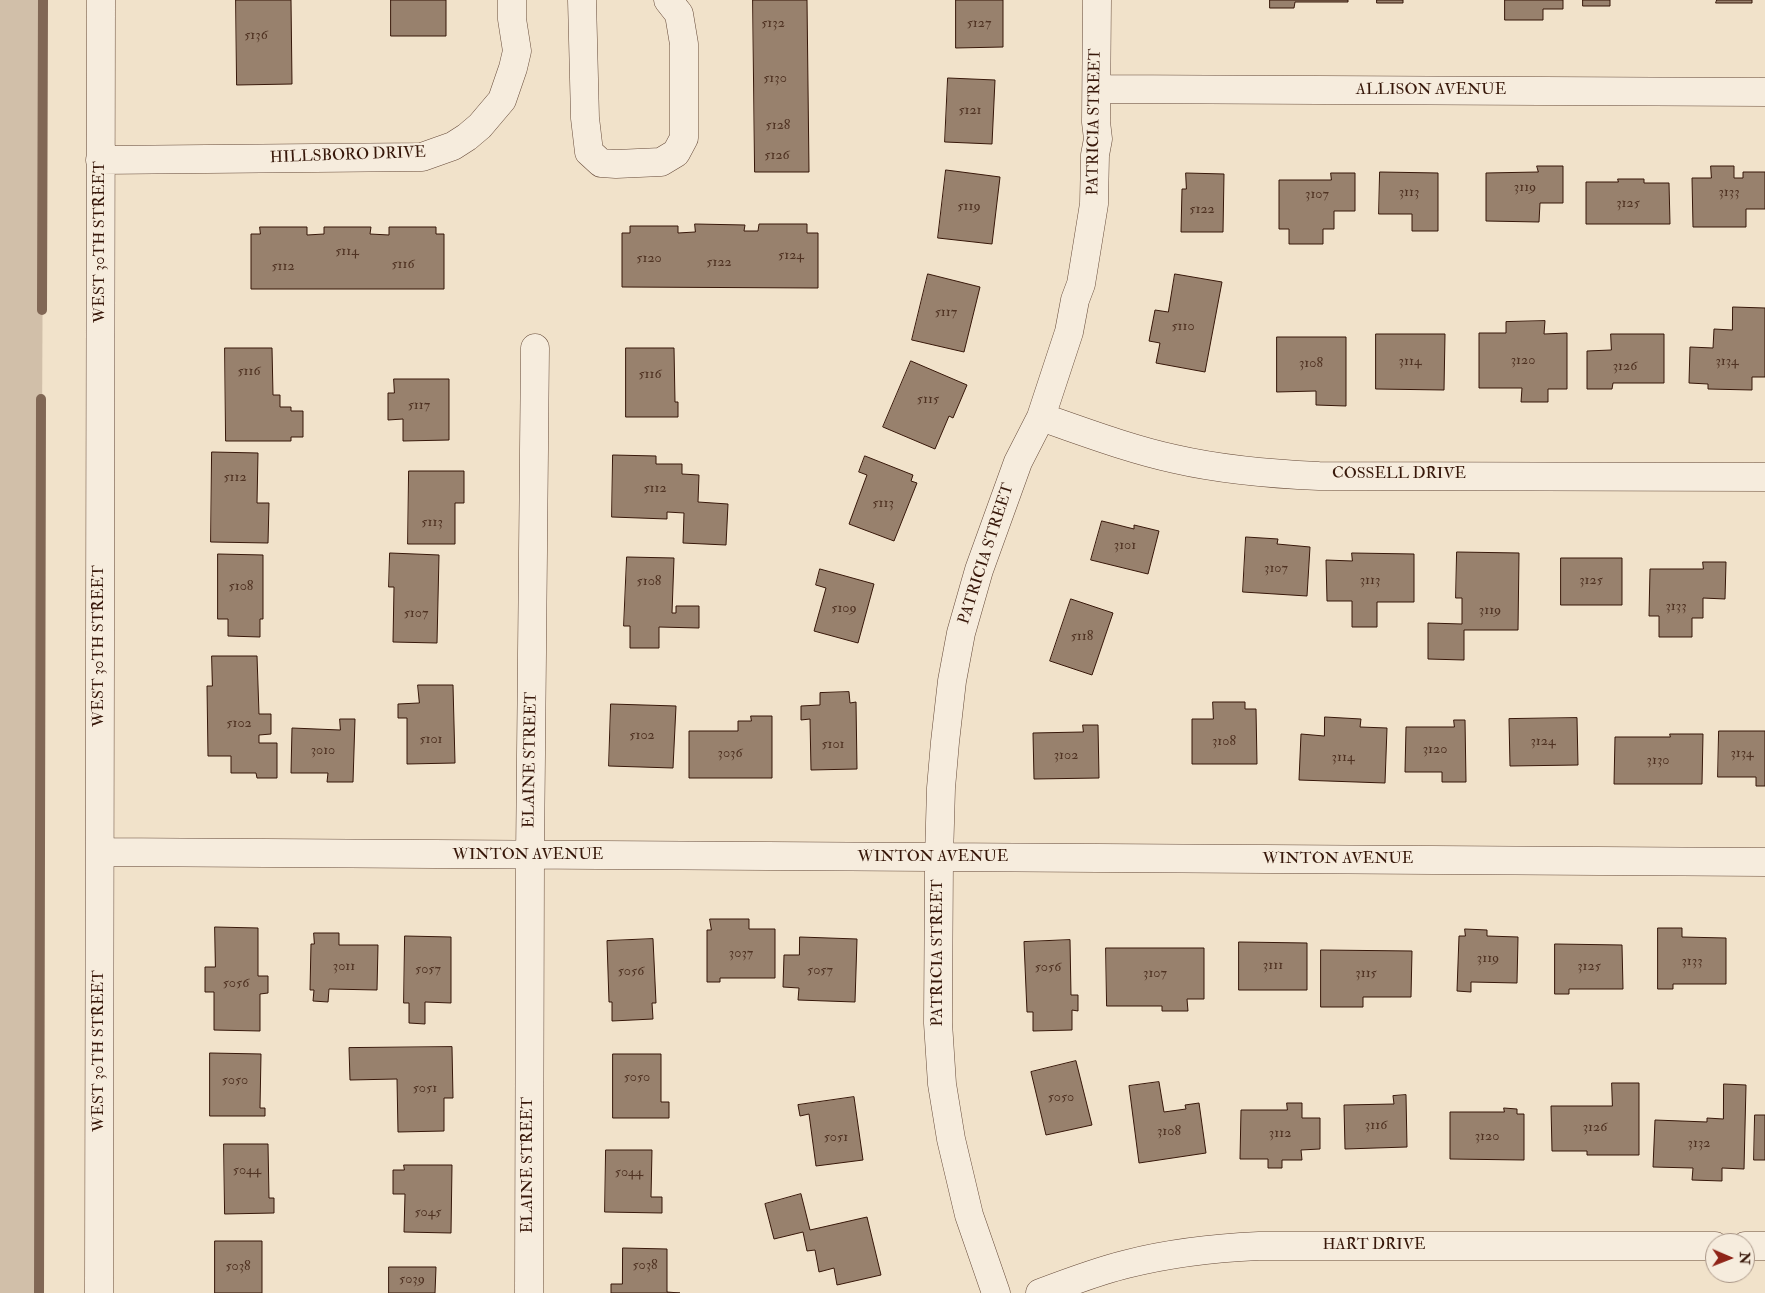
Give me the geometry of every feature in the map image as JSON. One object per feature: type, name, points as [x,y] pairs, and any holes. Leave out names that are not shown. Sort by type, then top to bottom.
[{"type":"street","name":"WEST 30TH STREET","points":[[99,1293],[101,0]]},
{"type":"street","name":"HILLSBORO DRIVE","points":[[100,160],[422,157],[454,146],[480,126],[502,100],[517,51],[512,20],[512,0]]},
{"type":"street","points":[[582,0],[585,118],[589,152],[601,163],[616,164],[661,162],[676,153],[684,138],[684,44],[679,14],[668,0]]},
{"type":"street","name":"PATRICIA STREET","points":[[996,1293],[969,1215],[951,1139],[942,1084],[938,1023],[941,788],[952,681],[961,633],[995,522],[1018,462],[1041,417],[1069,332],[1087,253],[1094,204],[1094,163],[1098,139],[1096,122],[1097,0]]},
{"type":"street","name":"ALLISON AVENUE","points":[[1097,89],[1765,92]]},
{"type":"street","name":"ELAINE STREET","points":[[529,1293],[530,856],[536,348]]},
{"type":"street","name":"COSSELL DRIVE","points":[[1041,417],[1158,455],[1206,466],[1253,472],[1319,476],[1765,477]]},
{"type":"street","name":"WINTON AVENUE","points":[[100,852],[1765,862]]},
{"type":"street","name":"HART DRIVE","points":[[1040,1293],[1130,1263],[1185,1252],[1225,1248],[1259,1246],[1705,1246]]},
{"type":"shaded area","points":[[0,0],[44,0],[38,1293],[0,1293]]},
{"type":"building","points":[[236,0],[291,0],[292,84],[237,85]]},
{"type":"building","points":[[391,0],[446,0],[446,36],[391,36]]},
{"type":"building","points":[[753,0],[807,0],[809,172],[755,172]]},
{"type":"building","points":[[956,0],[1003,0],[1003,47],[956,48]]},
{"type":"building","points":[[1270,0],[1348,0],[1348,2],[1295,2],[1294,8],[1270,8]]},
{"type":"building","points":[[1377,0],[1403,0],[1403,3],[1377,3]]},
{"type":"building","points":[[1505,0],[1563,0],[1563,9],[1543,9],[1543,20],[1505,20]]},
{"type":"building","points":[[1583,0],[1610,0],[1610,6],[1583,6]]},
{"type":"building","points":[[1717,0],[1752,0],[1752,3],[1716,3]]},
{"type":"building","points":[[948,78],[995,80],[992,144],[945,142]]},
{"type":"building","points":[[1537,166],[1563,166],[1563,203],[1540,203],[1539,222],[1486,221],[1486,173],[1538,172]]},
{"type":"building","points":[[1711,166],[1734,166],[1734,178],[1743,178],[1743,172],[1765,172],[1765,209],[1746,209],[1746,227],[1693,227],[1692,178],[1711,178]]},
{"type":"building","points":[[946,170],[1000,177],[992,244],[938,238]]},
{"type":"building","points":[[1380,172],[1438,173],[1438,231],[1412,231],[1412,214],[1379,214]]},
{"type":"building","points":[[1186,173],[1224,174],[1223,232],[1181,232],[1182,189],[1186,189]]},
{"type":"building","points":[[1331,173],[1355,173],[1355,211],[1334,211],[1334,229],[1323,229],[1323,244],[1289,244],[1289,229],[1279,229],[1279,180],[1331,180]]},
{"type":"building","points":[[1618,179],[1644,179],[1644,183],[1669,183],[1670,224],[1586,224],[1586,182],[1618,182]]},
{"type":"building","points":[[695,224],[745,225],[744,231],[758,231],[759,224],[807,224],[807,233],[818,233],[818,288],[622,287],[622,233],[630,233],[630,226],[678,226],[678,233],[695,232]]},
{"type":"building","points":[[260,227],[307,227],[307,235],[324,234],[324,227],[371,227],[370,234],[389,235],[389,227],[436,227],[436,234],[444,234],[444,289],[251,289],[251,234],[260,234]]},
{"type":"building","points":[[928,274],[980,287],[964,352],[912,340]]},
{"type":"building","points":[[1175,274],[1222,282],[1205,372],[1156,363],[1160,343],[1149,341],[1155,310],[1168,312]]},
{"type":"building","points":[[1733,307],[1765,308],[1765,377],[1752,377],[1752,390],[1708,389],[1708,384],[1689,383],[1690,347],[1713,348],[1714,329],[1732,330]]},
{"type":"building","points":[[1545,321],[1544,334],[1567,333],[1567,389],[1548,389],[1548,402],[1521,402],[1522,388],[1479,388],[1479,333],[1506,333],[1506,322]]},
{"type":"building","points":[[1376,334],[1445,334],[1444,390],[1376,389]]},
{"type":"building","points":[[1611,334],[1664,334],[1664,383],[1613,383],[1612,389],[1587,389],[1587,351],[1611,350]]},
{"type":"building","points":[[1277,337],[1346,337],[1346,406],[1316,405],[1316,391],[1277,392]]},
{"type":"building","points":[[225,348],[272,348],[273,395],[280,395],[280,407],[291,407],[291,411],[303,411],[303,437],[291,437],[291,441],[226,441]]},
{"type":"building","points":[[626,348],[674,348],[675,402],[678,402],[678,417],[626,417]]},
{"type":"building","points":[[911,361],[967,385],[953,418],[949,416],[935,449],[883,427]]},
{"type":"building","points":[[394,379],[449,379],[449,440],[403,441],[403,419],[388,420],[388,393],[394,393]]},
{"type":"building","points":[[212,452],[258,453],[257,503],[269,503],[268,543],[211,542]]},
{"type":"building","points":[[613,455],[656,456],[656,464],[682,464],[682,474],[699,475],[698,502],[728,504],[726,545],[683,543],[684,513],[667,512],[667,519],[612,517]]},
{"type":"building","points":[[865,456],[913,475],[911,481],[917,483],[894,541],[849,524],[867,475],[859,472]]},
{"type":"building","points":[[409,471],[464,471],[464,503],[455,503],[455,544],[408,544]]},
{"type":"building","points":[[1102,521],[1134,529],[1134,525],[1159,531],[1148,574],[1091,560]]},
{"type":"building","points":[[1246,537],[1278,539],[1277,544],[1310,547],[1307,596],[1243,592]]},
{"type":"building","points":[[1457,552],[1519,553],[1518,630],[1464,630],[1464,660],[1428,659],[1428,623],[1462,624],[1462,598],[1456,598]]},
{"type":"building","points":[[390,553],[439,555],[437,643],[393,642],[394,587],[389,587]]},
{"type":"building","points":[[1352,553],[1414,554],[1414,602],[1377,602],[1377,627],[1352,627],[1352,601],[1327,601],[1326,560],[1352,561]]},
{"type":"building","points":[[218,554],[263,555],[263,619],[260,619],[260,637],[228,636],[228,619],[218,619]]},
{"type":"building","points":[[627,557],[674,558],[672,613],[676,613],[676,606],[699,606],[699,628],[659,627],[659,648],[630,648],[630,626],[624,626]]},
{"type":"building","points":[[1561,558],[1622,558],[1622,605],[1561,605]]},
{"type":"building","points":[[1703,562],[1726,562],[1725,599],[1703,598],[1703,618],[1692,618],[1692,637],[1659,637],[1659,616],[1649,616],[1650,569],[1703,569]]},
{"type":"building","points":[[820,569],[874,584],[858,643],[814,631],[826,588],[816,585]]},
{"type":"building","points":[[1071,599],[1113,613],[1092,675],[1050,661]]},
{"type":"building","points":[[212,656],[257,656],[259,714],[271,714],[271,734],[259,735],[259,743],[277,743],[277,778],[257,778],[256,773],[231,773],[231,756],[208,756],[207,686],[212,686]]},
{"type":"building","points":[[418,685],[453,685],[455,763],[407,764],[407,718],[398,718],[398,704],[419,703]]},
{"type":"building","points":[[849,692],[850,703],[856,702],[857,769],[811,770],[810,719],[801,720],[801,706],[820,705],[820,693]]},
{"type":"building","points":[[1213,702],[1245,702],[1245,709],[1256,709],[1257,764],[1192,764],[1192,719],[1213,719]]},
{"type":"building","points":[[611,704],[676,706],[673,768],[609,766]]},
{"type":"building","points":[[751,716],[772,716],[772,778],[689,778],[689,731],[738,731],[738,721],[751,721]]},
{"type":"building","points":[[1325,717],[1361,719],[1360,727],[1387,728],[1385,783],[1299,780],[1301,734],[1324,736]]},
{"type":"building","points":[[1577,718],[1578,765],[1510,766],[1509,719]]},
{"type":"building","points":[[340,719],[355,719],[353,782],[327,782],[328,773],[291,773],[292,728],[340,730]]},
{"type":"building","points":[[1454,720],[1465,720],[1466,782],[1442,782],[1442,772],[1405,772],[1406,727],[1454,727]]},
{"type":"building","points":[[1083,725],[1098,725],[1099,778],[1034,779],[1033,733],[1083,732]]},
{"type":"building","points":[[1719,731],[1765,731],[1765,786],[1756,786],[1756,777],[1718,777]]},
{"type":"building","points":[[1670,734],[1703,734],[1702,784],[1614,784],[1615,737],[1670,737]]},
{"type":"building","points":[[710,919],[749,919],[749,929],[775,929],[775,978],[720,978],[720,982],[707,982],[707,930],[711,930]]},
{"type":"building","points":[[215,927],[258,928],[258,976],[268,976],[268,993],[260,994],[260,1031],[214,1030],[214,992],[205,992],[205,967],[215,967]]},
{"type":"building","points":[[1658,928],[1682,928],[1682,937],[1726,938],[1726,984],[1673,984],[1673,989],[1658,989]]},
{"type":"building","points":[[1465,929],[1487,930],[1487,936],[1518,937],[1517,983],[1471,982],[1471,992],[1457,991],[1459,936],[1465,936]]},
{"type":"building","points":[[314,933],[339,933],[339,945],[378,945],[377,990],[329,989],[328,1002],[313,1001],[314,990],[310,990],[311,944],[314,944]]},
{"type":"building","points":[[405,936],[451,937],[451,1003],[425,1002],[425,1024],[409,1023],[409,1003],[404,1003]]},
{"type":"building","points":[[800,937],[857,939],[855,1002],[798,1000],[799,988],[783,987],[784,955],[799,955]]},
{"type":"building","points":[[653,939],[656,1003],[652,1003],[653,1019],[612,1021],[612,1002],[609,1002],[607,941]]},
{"type":"building","points":[[1070,940],[1071,995],[1078,995],[1078,1011],[1072,1010],[1072,1030],[1033,1031],[1033,1012],[1027,1012],[1024,942]]},
{"type":"building","points":[[1239,942],[1307,943],[1307,990],[1239,990]]},
{"type":"building","points":[[1555,944],[1622,945],[1623,989],[1569,989],[1569,994],[1555,994]]},
{"type":"building","points":[[1106,948],[1204,948],[1204,999],[1187,999],[1188,1011],[1162,1011],[1162,1006],[1107,1006]]},
{"type":"building","points":[[1321,950],[1412,951],[1411,997],[1363,997],[1363,1007],[1321,1007]]},
{"type":"building","points":[[452,1047],[453,1098],[444,1098],[444,1131],[398,1132],[397,1079],[350,1080],[349,1048]]},
{"type":"building","points":[[210,1053],[261,1054],[260,1108],[265,1108],[265,1116],[210,1116]]},
{"type":"building","points":[[613,1054],[661,1054],[661,1102],[669,1102],[669,1118],[613,1118]]},
{"type":"building","points":[[1076,1061],[1092,1125],[1046,1135],[1031,1072]]},
{"type":"building","points":[[1159,1082],[1164,1112],[1186,1109],[1185,1105],[1199,1103],[1206,1153],[1139,1163],[1129,1086]]},
{"type":"building","points":[[1612,1083],[1639,1083],[1639,1155],[1587,1155],[1587,1151],[1552,1151],[1551,1106],[1612,1106]]},
{"type":"building","points":[[1724,1084],[1746,1085],[1744,1169],[1722,1168],[1722,1181],[1692,1180],[1693,1168],[1653,1167],[1655,1120],[1707,1122],[1707,1118],[1723,1119]]},
{"type":"building","points":[[1406,1095],[1407,1147],[1345,1149],[1344,1105],[1394,1104],[1393,1096]]},
{"type":"building","points":[[854,1097],[863,1160],[816,1166],[809,1114],[800,1116],[798,1105]]},
{"type":"building","points":[[1287,1103],[1302,1103],[1302,1118],[1320,1118],[1320,1149],[1301,1150],[1302,1160],[1282,1160],[1282,1168],[1268,1168],[1268,1159],[1240,1159],[1241,1110],[1287,1110]]},
{"type":"building","points":[[1504,1108],[1517,1109],[1517,1114],[1524,1114],[1524,1160],[1450,1159],[1450,1112],[1504,1112]]},
{"type":"building","points":[[1755,1115],[1765,1115],[1765,1160],[1754,1160]]},
{"type":"building","points":[[224,1144],[268,1144],[269,1198],[274,1198],[274,1213],[225,1214]]},
{"type":"building","points":[[606,1150],[652,1150],[651,1197],[662,1197],[662,1213],[605,1212]]},
{"type":"building","points":[[404,1165],[452,1165],[451,1233],[404,1232],[405,1194],[393,1194],[393,1170],[404,1170]]},
{"type":"building","points":[[801,1194],[810,1230],[867,1217],[881,1275],[837,1285],[834,1268],[819,1272],[815,1250],[807,1251],[803,1232],[774,1239],[765,1204]]},
{"type":"building","points":[[215,1241],[262,1241],[262,1293],[215,1293]]},
{"type":"building","points":[[623,1248],[667,1249],[667,1292],[680,1293],[611,1293],[611,1284],[622,1284]]},
{"type":"building","points":[[389,1267],[436,1267],[435,1293],[389,1293]]},
{"type":"waterway","points":[[42,310],[43,0]]},
{"type":"waterway","points":[[39,1293],[41,399]]}]
